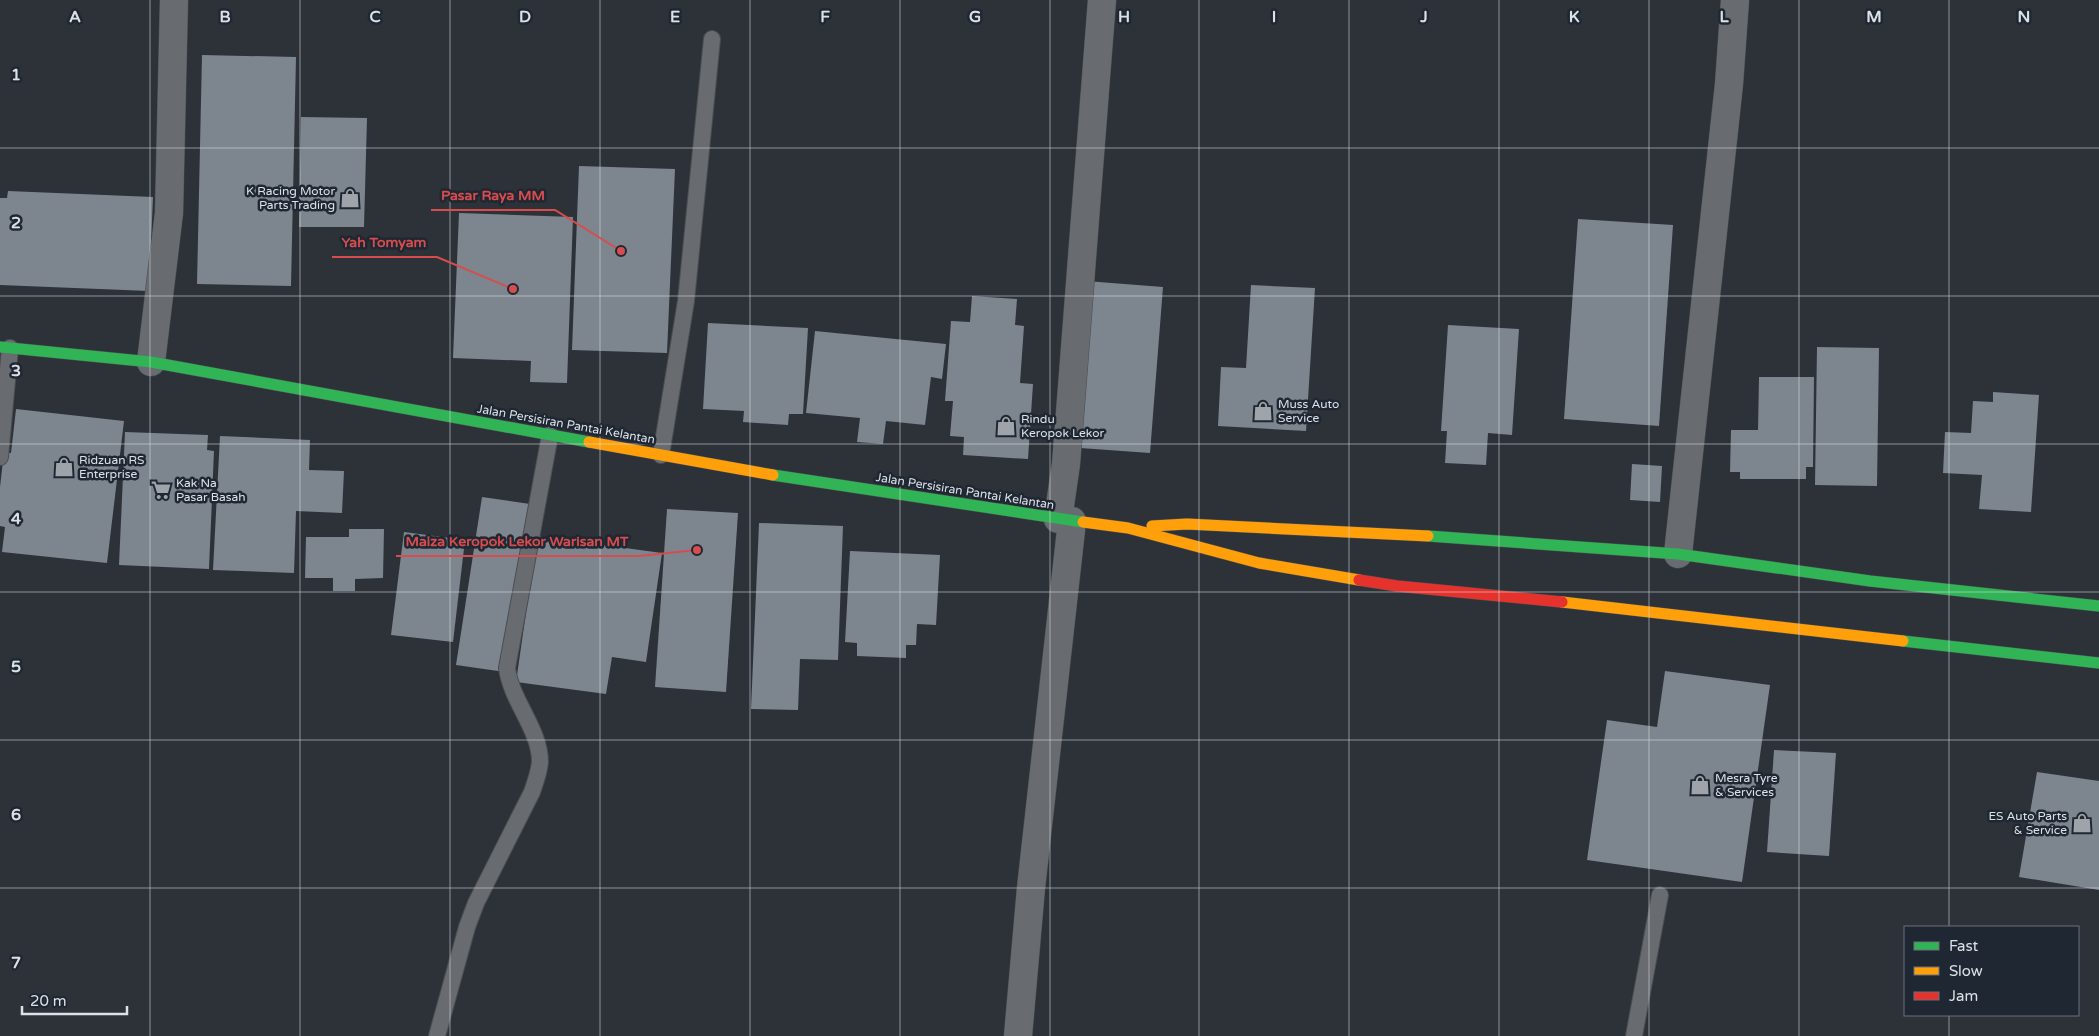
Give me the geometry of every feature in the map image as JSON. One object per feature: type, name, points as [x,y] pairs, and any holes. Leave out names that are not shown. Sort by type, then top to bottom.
[{"type":"main road","name":"Jalan Persisiran Pantai Kelantan","points":[[5,347],[151,362],[765,474],[1128,528]]},
{"type":"main road","points":[[1128,528],[1187,524],[1306,529],[1678,554],[1870,581],[2099,606]]},
{"type":"main road","points":[[1128,528],[1259,563],[1397,586],[1572,603],[2099,663]]},
{"type":"street","points":[[151,362],[169,213],[174,0]]},
{"type":"street","points":[[1018,1036],[1065,520],[1066,464],[1102,0]]},
{"type":"street","points":[[1678,554],[1728,84],[1735,0]]},
{"type":"lane","points":[[661,455],[686,301],[712,39]]},
{"type":"lane","points":[[0,457],[5,347]]},
{"type":"lane","points":[[437,1036],[467,928],[476,903],[532,792],[538,776],[539,753],[534,737],[508,680],[507,668],[550,435]]},
{"type":"lane","points":[[1634,1036],[1660,895]]},
{"type":"building","points":[[202,55],[296,57],[291,286],[197,284]]},
{"type":"building","points":[[301,117],[367,118],[364,227],[299,227]]},
{"type":"building","points":[[579,166],[675,169],[667,353],[572,350]]},
{"type":"building","points":[[8,191],[153,197],[149,291],[0,285],[0,198],[7,198]]},
{"type":"building","points":[[459,213],[573,217],[567,383],[530,382],[531,361],[453,358]]},
{"type":"building","points":[[1578,219],[1673,225],[1659,426],[1564,419]]},
{"type":"building","points":[[1086,281],[1163,287],[1150,453],[1080,448]]},
{"type":"building","points":[[1251,285],[1315,288],[1306,431],[1218,426],[1221,367],[1246,368]]},
{"type":"building","points":[[972,296],[1017,299],[1015,325],[1024,326],[1020,383],[1033,384],[1028,459],[963,455],[964,437],[950,436],[953,401],[945,401],[951,321],[970,322]]},
{"type":"building","points":[[708,323],[808,328],[803,414],[789,414],[788,425],[743,422],[744,411],[703,409]]},
{"type":"building","points":[[1448,325],[1519,329],[1512,435],[1488,433],[1486,465],[1445,463],[1447,431],[1441,431]]},
{"type":"building","points":[[815,331],[946,344],[942,379],[931,377],[925,425],[886,421],[883,444],[857,442],[860,418],[806,413]]},
{"type":"building","points":[[1817,347],[1879,348],[1877,486],[1815,485]]},
{"type":"building","points":[[1759,377],[1814,377],[1813,467],[1806,467],[1806,479],[1740,479],[1740,472],[1730,472],[1731,430],[1758,430]]},
{"type":"building","points":[[1993,392],[2039,395],[2031,512],[1979,509],[1982,475],[1943,473],[1945,432],[1971,433],[1973,401],[1993,402]]},
{"type":"building","points":[[16,409],[124,421],[107,563],[2,552],[5,527],[0,526],[0,487],[4,452],[11,453]]},
{"type":"building","points":[[125,432],[208,435],[207,450],[214,451],[209,569],[119,565]]},
{"type":"building","points":[[220,436],[310,440],[309,470],[344,471],[342,513],[296,511],[294,573],[213,570]]},
{"type":"building","points":[[1632,464],[1662,466],[1660,502],[1630,500]]},
{"type":"building","points":[[482,497],[530,504],[505,672],[456,665]]},
{"type":"building","points":[[667,509],[738,513],[726,692],[655,687]]},
{"type":"building","points":[[759,523],[843,526],[838,660],[800,659],[798,710],[751,709]]},
{"type":"building","points":[[349,529],[384,529],[383,578],[355,579],[355,591],[333,591],[333,578],[305,578],[306,537],[349,537]]},
{"type":"building","points":[[404,532],[465,540],[453,642],[391,635]]},
{"type":"building","points":[[537,536],[662,553],[646,662],[612,657],[606,694],[516,682]]},
{"type":"building","points":[[850,551],[940,555],[936,625],[917,624],[916,645],[906,645],[906,658],[857,656],[857,643],[845,642]]},
{"type":"building","points":[[1665,671],[1770,685],[1742,882],[1587,860],[1607,720],[1657,727]]},
{"type":"building","points":[[1774,750],[1836,753],[1829,856],[1767,852]]},
{"type":"building","points":[[2037,772],[2099,781],[2099,890],[2019,877]]},
{"type":"traffic: fast","points":[[0,347],[151,362],[589,442]]},
{"type":"traffic: fast","points":[[773,475],[1083,522]]},
{"type":"traffic: fast","points":[[1428,536],[1678,554],[1870,581],[2099,606]]},
{"type":"traffic: fast","points":[[1903,641],[2099,663]]},
{"type":"traffic: slow","points":[[589,442],[773,475]]},
{"type":"traffic: slow","points":[[1083,522],[1128,528],[1259,563],[1359,580]]},
{"type":"traffic: slow","points":[[1152,526],[1187,524],[1428,536]]},
{"type":"traffic: slow","points":[[1562,602],[1903,641]]},
{"type":"traffic: jam","points":[[1359,580],[1397,586],[1562,602]]},
{"type":"place","name":"K Racing Motor Parts Trading","points":[[350,198]]},
{"type":"place","name":"Pasar Raya MM","points":[[621,251]]},
{"type":"place","name":"Yah Tomyam","points":[[513,289]]},
{"type":"place","name":"Muss Auto Service","points":[[1263,411]]},
{"type":"place","name":"Rindu Keropok Lekor","points":[[1006,426]]},
{"type":"place","name":"Ridzuan RS Enterprise","points":[[64,467]]},
{"type":"place","name":"Kak Na Pasar Basah","points":[[161,490]]},
{"type":"place","name":"Maiza Keropok Lekor Warisan MT","points":[[697,550]]},
{"type":"place","name":"Mesra Tyre & Services","points":[[1700,785]]},
{"type":"place","name":"ES Auto Parts & Service","points":[[2082,823]]}]
